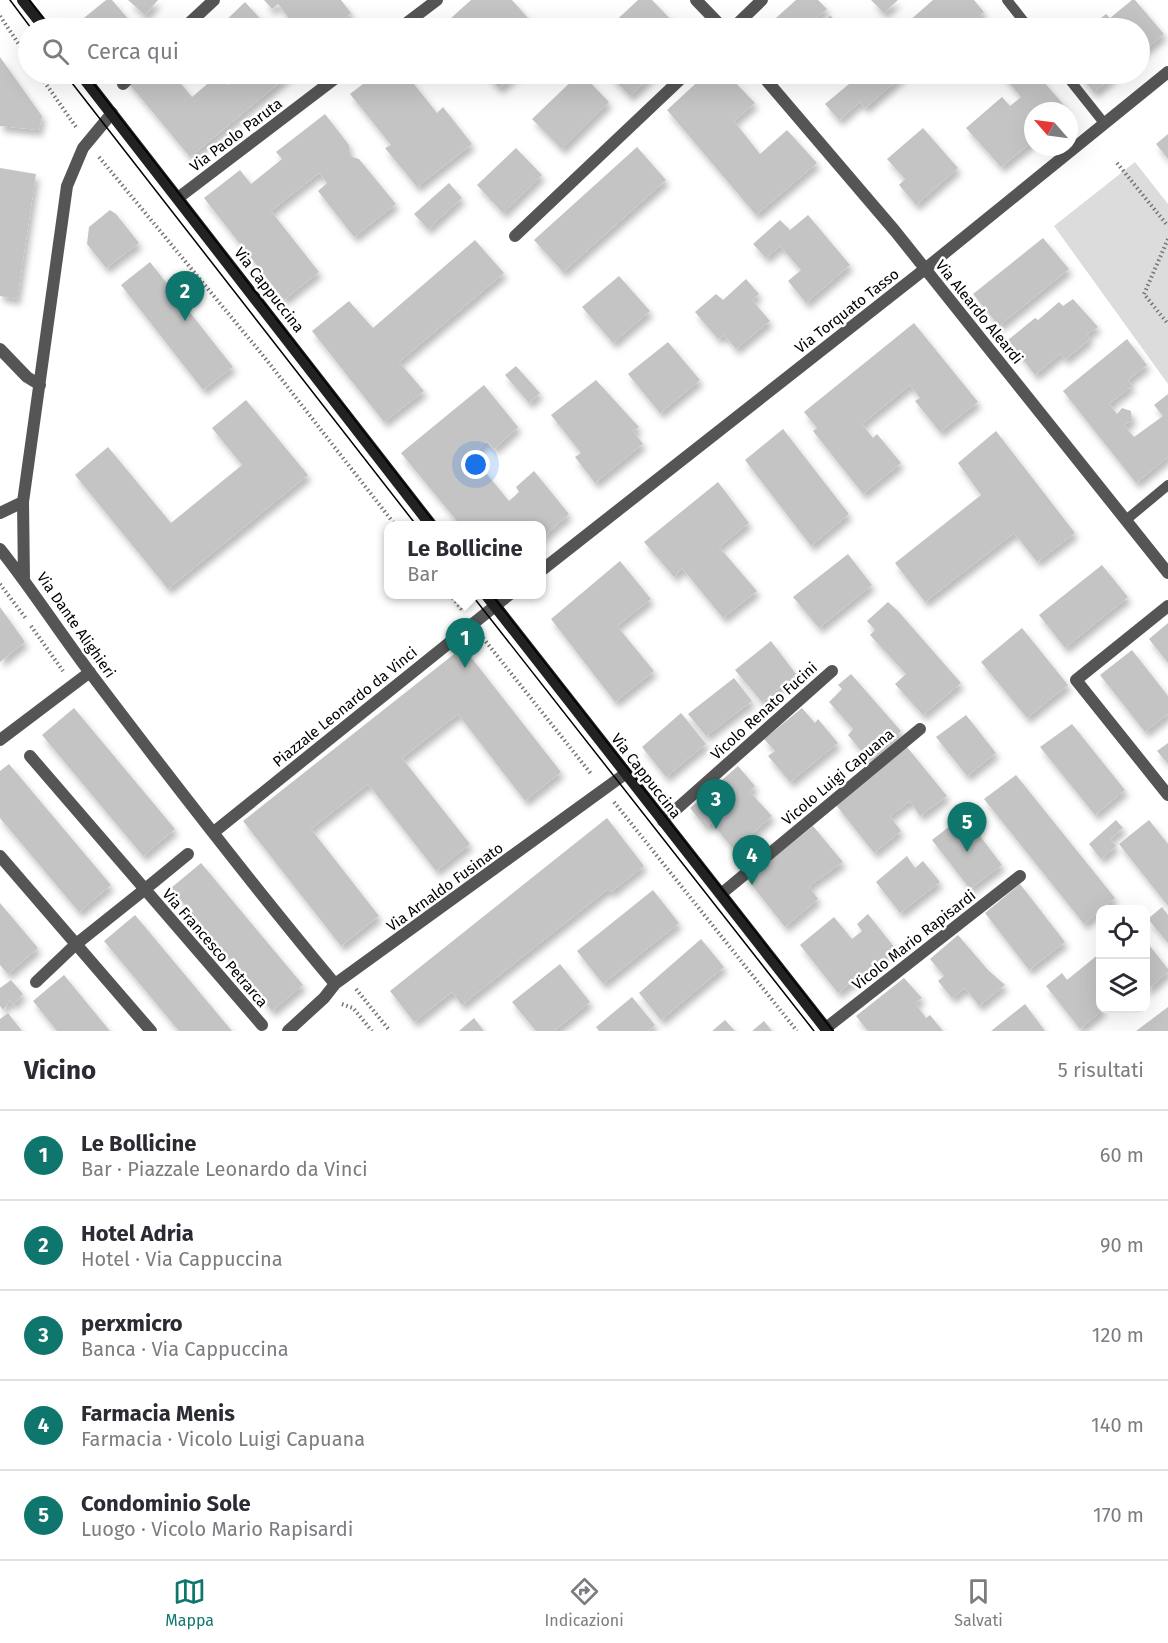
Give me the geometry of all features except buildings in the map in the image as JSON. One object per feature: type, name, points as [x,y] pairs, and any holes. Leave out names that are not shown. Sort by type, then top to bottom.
[{"type":"street","points":[[23,0],[37,18]]},
{"type":"street","points":[[195,18],[214,0]]},
{"type":"street","points":[[413,18],[437,0]]},
{"type":"street","points":[[696,0],[713,18]]},
{"type":"street","points":[[743,18],[762,0]]},
{"type":"street","name":"Via Torquato Tasso","points":[[546,567],[925,269],[1168,72]]},
{"type":"street","name":"Via Cappuccina","points":[[89,84],[429,521]]},
{"type":"street","name":"Via Paolo Paruta","points":[[178,198],[328,84]]},
{"type":"street","points":[[515,236],[675,84]]},
{"type":"street","name":"Via Aleardo Aleardi","points":[[769,84],[925,269],[1168,573]]},
{"type":"street","name":"Via Dante Alighieri","points":[[112,113],[78,157],[67,186],[23,502],[24,579],[90,672],[335,984]]},
{"type":"street","points":[[0,349],[27,377],[39,385]]},
{"type":"street","points":[[0,513],[23,502]]},
{"type":"street","points":[[0,549],[24,579]]},
{"type":"street","name":"Via Cappuccina","points":[[490,599],[827,1030]]},
{"type":"street","points":[[495,606],[504,599]]},
{"type":"street","name":"Piazzale Leonardo da Vinci","points":[[214,832],[495,606]]},
{"type":"street","points":[[1168,606],[1076,680],[1168,795]]},
{"type":"street","name":"Vicolo Renato Fucini","points":[[663,821],[832,671]]},
{"type":"street","points":[[0,740],[90,672]]},
{"type":"street","name":"Vicolo Luigi Capuana","points":[[721,894],[920,729]]},
{"type":"street","name":"Via Francesco Petrarca","points":[[30,756],[262,1025]]},
{"type":"street","name":"Via Arnaldo Fusinato","points":[[288,1031],[324,998],[335,984],[607,794],[625,774]]},
{"type":"street","name":"Via Francesco Petrarca","points":[[36,982],[75,945],[188,854]]},
{"type":"street","points":[[0,856],[151,1031]]},
{"type":"street","name":"Vicolo Mario Rapisardi","points":[[827,1030],[1020,876]]},
{"type":"lane","points":[[1007,0],[1021,18]]},
{"type":"lane","points":[[1073,84],[1104,123]]},
{"type":"lane","points":[[1126,520],[1168,485]]},
{"type":"path","points":[[0,16],[18,43]]},
{"type":"path","points":[[46,84],[87,143],[265,358],[393,521]]},
{"type":"path","points":[[1117,164],[1168,226]]},
{"type":"path","points":[[1168,239],[1144,294],[1168,324]]},
{"type":"path","points":[[0,584],[73,684]]},
{"type":"path","points":[[454,599],[797,1031]]},
{"type":"path","points":[[356,989],[390,1031]]},
{"type":"path","points":[[324,998],[353,1008],[372,1031]]},
{"type":"shaded area","points":[[1135,162],[1168,204],[1168,384],[1054,226]]},
{"type":"tram line","points":[[10,0],[24,18]]},
{"type":"tram line","points":[[29,0],[43,18]]},
{"type":"tram line","points":[[73,84],[413,521]]},
{"type":"tram line","points":[[94,84],[433,521]]},
{"type":"tram line","points":[[475,599],[814,1031]]},
{"type":"tram line","points":[[495,599],[833,1031]]},
{"type":"place","name":"Hotel Adria","points":[[185,321]]},
{"type":"place","name":"Le Bollicine","points":[[465,668]]},
{"type":"place","name":"perxmicro","points":[[716,829]]},
{"type":"place","name":"Condominio Sole","points":[[967,852]]},
{"type":"place","name":"Farmacia Menis","points":[[752,885]]}]
